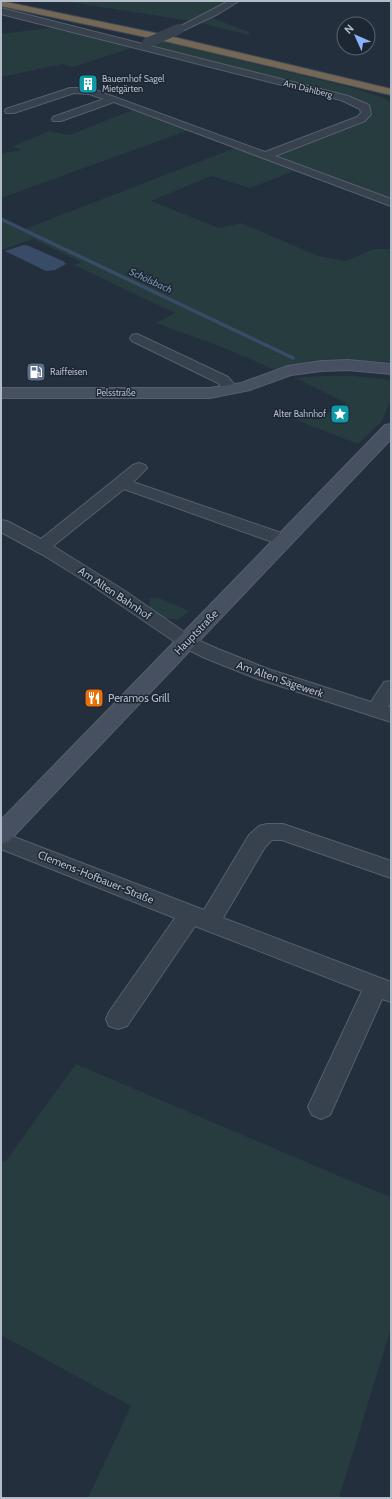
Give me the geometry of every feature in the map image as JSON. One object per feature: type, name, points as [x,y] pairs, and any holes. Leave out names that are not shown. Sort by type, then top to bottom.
[{"type":"highway","points":[[20,1],[160,31],[391,85]]},
{"type":"highway","points":[[1,3],[328,76],[391,92]]},
{"type":"highway","points":[[328,76],[337,81],[375,92],[391,99]]},
{"type":"street","points":[[142,44],[179,29],[235,1]]},
{"type":"street","name":"Am Dahlberg","points":[[1,11],[142,44],[344,98],[365,107],[366,114],[361,119],[265,156]]},
{"type":"street","points":[[10,111],[73,90],[90,91],[391,203]]},
{"type":"street","points":[[57,119],[114,99]]},
{"type":"street","points":[[137,338],[223,380],[230,389]]},
{"type":"street","name":"Pelsstraße","points":[[1,393],[210,393],[244,387],[288,372],[321,366],[348,365],[391,369]]},
{"type":"street","name":"Hauptstraße","points":[[1,835],[284,540],[388,435]]},
{"type":"street","points":[[43,546],[140,468]]},
{"type":"street","points":[[122,483],[284,540]]},
{"type":"street","name":"Am Alten Bahnhof","points":[[1,525],[43,546],[94,577],[186,642]]},
{"type":"street","name":"Am Alten Sägewerk","points":[[186,642],[252,671],[383,712],[391,687]]},
{"type":"street","points":[[118,1019],[200,918],[257,841],[267,832],[282,832],[391,870]]},
{"type":"street","name":"Clemens-Hofbauer-Straße","points":[[1,840],[383,989],[321,1107]]},
{"type":"green space","points":[[218,1],[228,3],[191,21],[69,2]]},
{"type":"green space","points":[[210,17],[249,32],[249,35],[197,22]]},
{"type":"green space","points":[[55,27],[135,47],[73,67],[63,64],[1,77],[1,34]]},
{"type":"green space","points":[[157,40],[353,88],[384,98],[391,102],[391,200],[276,156],[370,115],[371,109],[366,105],[151,49],[149,44]]},
{"type":"green space","points":[[135,109],[189,130],[1,198],[1,154],[21,150],[14,146],[49,131],[70,135]]},
{"type":"green space","points":[[235,148],[297,170],[250,188],[211,176],[151,201],[219,228],[241,223],[318,256],[346,261],[374,249],[391,249],[391,362],[332,359],[310,361],[275,370],[219,346],[156,323],[175,313],[74,265],[81,262],[33,239],[1,250],[1,226],[3,225],[1,224],[1,218],[25,229]]},
{"type":"green space","points":[[353,376],[391,380],[391,402],[382,421],[358,444],[294,419],[300,414],[317,420],[346,403],[296,378]]},
{"type":"green space","points":[[150,598],[159,598],[189,611],[178,620],[165,618],[149,608]]},
{"type":"green space","points":[[76,1064],[391,1197],[391,1328],[339,1498],[88,1498],[131,1406],[1,1335],[1,1160],[5,1162]]},
{"type":"water","points":[[24,245],[63,261],[66,264],[55,270],[46,271],[5,251]]},
{"type":"waterway","name":"Schölsbach","points":[[1,219],[293,358]]},
{"type":"place","name":"Bauernhof Sagel Mietgärten","points":[[88,84]]},
{"type":"place","name":"Raiffeisen","points":[[36,372]]},
{"type":"place","name":"Alter Bahnhof","points":[[340,414]]},
{"type":"place","name":"Peramos Grill","points":[[94,698]]}]
